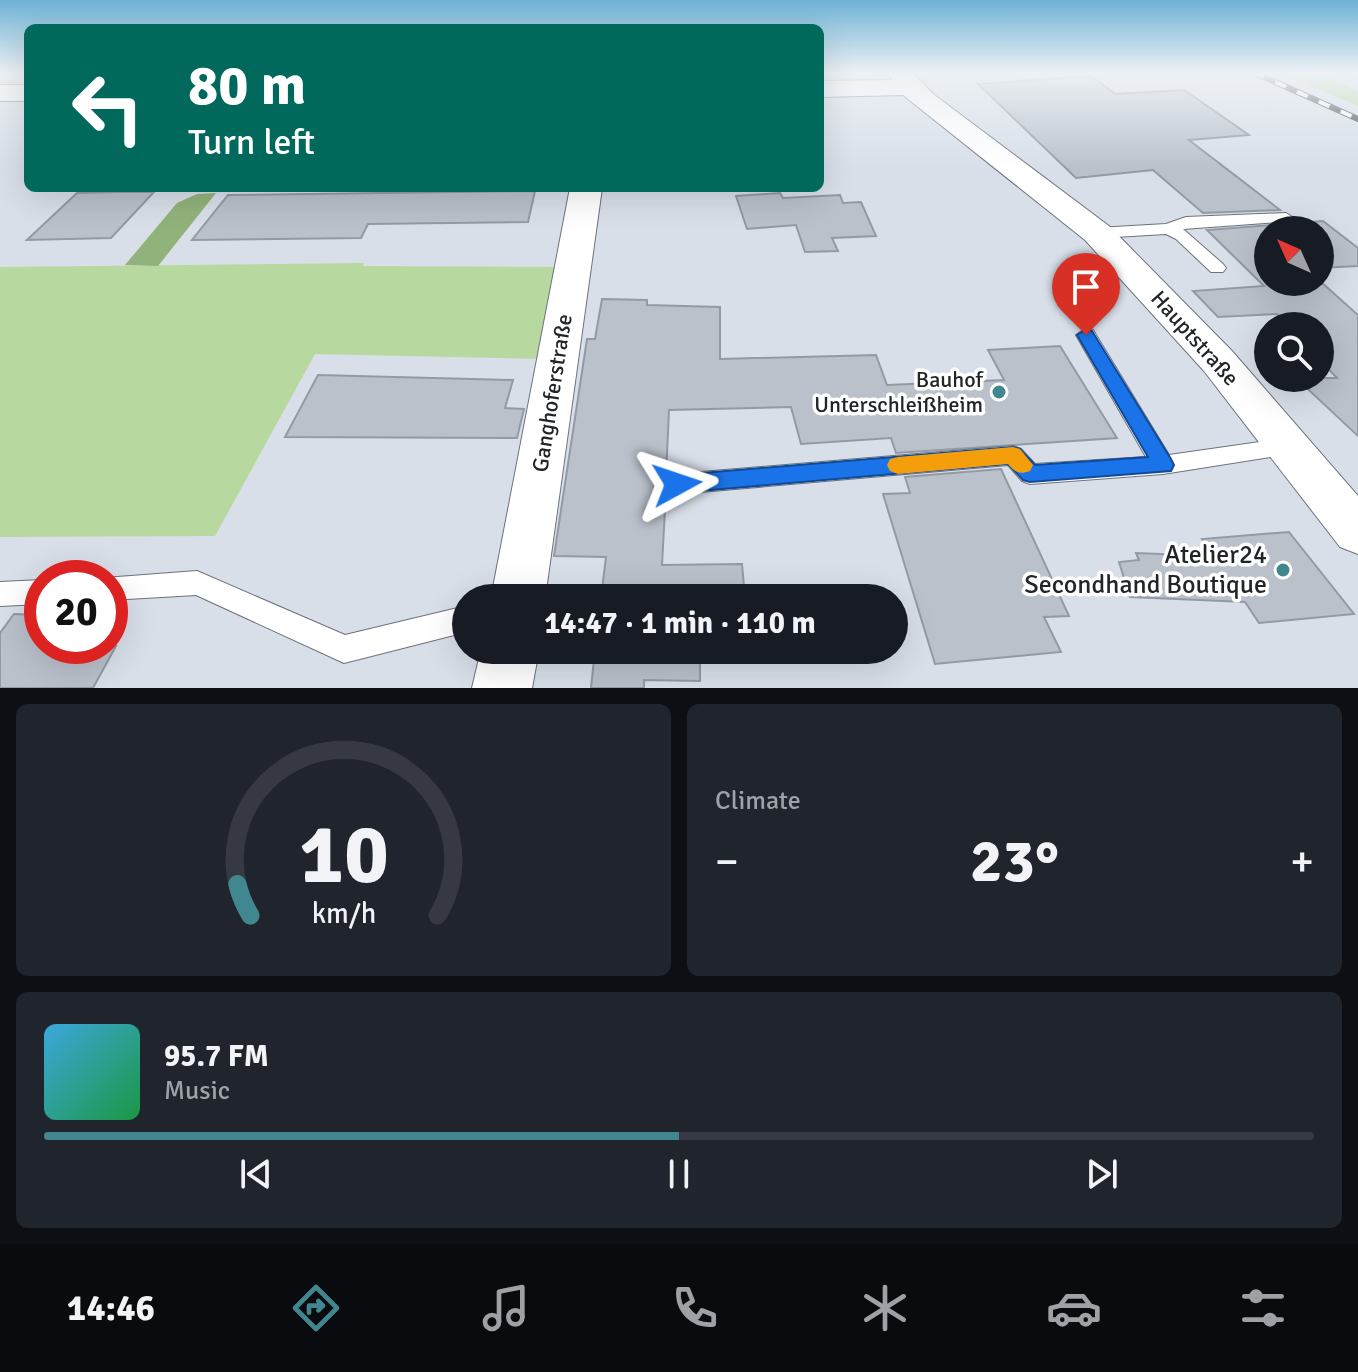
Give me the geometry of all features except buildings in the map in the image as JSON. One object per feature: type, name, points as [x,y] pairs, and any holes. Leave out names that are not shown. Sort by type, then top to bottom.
[{"type":"street","name":"Hauptstraße","points":[[935,104],[1097,233],[1218,361],[1358,532]]},
{"type":"street","name":"Ganghoferstraße","points":[[520,584],[585,192]]},
{"type":"street","points":[[502,688],[507,664]]},
{"type":"lane","points":[[1097,233],[1168,229],[1186,222],[1254,219]]},
{"type":"lane","points":[[1168,229],[1182,235],[1217,268]]},
{"type":"lane","points":[[1086,335],[1163,465]]},
{"type":"lane","points":[[677,484],[1013,455],[1030,474],[1163,465],[1288,447]]},
{"type":"lane","points":[[128,587],[197,583],[344,649],[452,622]]},
{"type":"lane","points":[[0,594],[24,593]]},
{"type":"green space","points":[[216,193],[158,266],[125,265],[177,203],[197,194]]},
{"type":"green space","points":[[364,263],[363,266],[564,267],[542,359],[315,354],[215,536],[0,537],[0,267]]},
{"type":"railway","points":[[1325,104],[1358,119]]},
{"type":"slow traffic","points":[[898,465],[1013,455],[1022,465]]},
{"type":"place","name":"Bauhof Unterschleißheim","points":[[999,392]]},
{"type":"place","name":"Atelier24 Secondhand Boutique","points":[[1283,570]]},
{"type":"route","points":[[677,484],[1013,455],[1030,474],[1163,465],[1086,335]]}]
